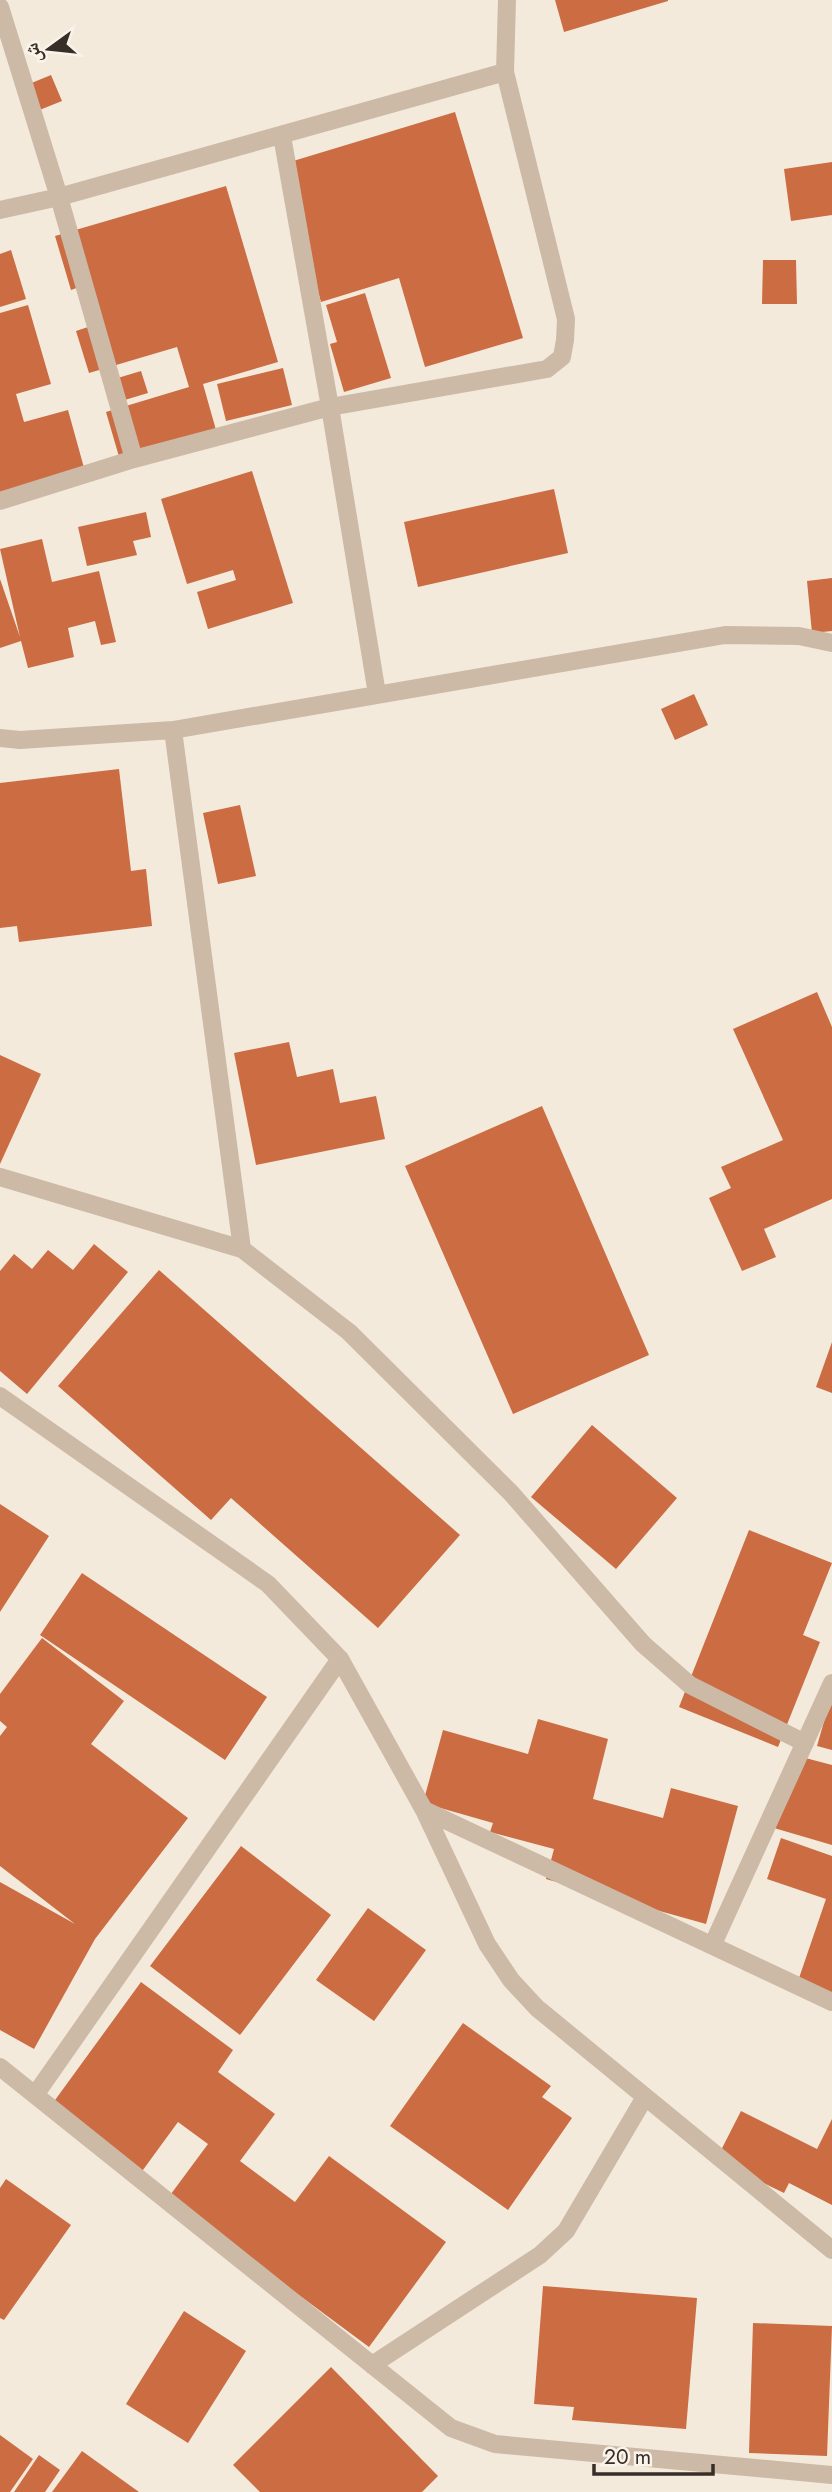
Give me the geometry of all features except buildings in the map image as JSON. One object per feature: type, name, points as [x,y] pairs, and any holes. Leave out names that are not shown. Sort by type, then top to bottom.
[{"type":"street","points":[[0,501],[134,458],[330,407],[547,369],[562,357],[566,318],[505,72],[507,0]]},
{"type":"street","points":[[0,7],[59,197],[134,458]]},
{"type":"street","points":[[0,210],[59,197],[505,72]]},
{"type":"street","points":[[282,136],[377,694]]},
{"type":"street","points":[[0,738],[20,740],[173,730],[725,635],[799,636],[832,643]]},
{"type":"street","points":[[173,730],[242,1249]]},
{"type":"street","points":[[0,1177],[242,1249],[349,1332],[511,1493],[653,1652],[690,1685],[805,1743]]},
{"type":"street","points":[[0,1396],[268,1584],[341,1659],[424,1810],[487,1944],[511,1980],[537,2008],[832,2250]]},
{"type":"street","points":[[35,2095],[341,1659]]},
{"type":"street","points":[[713,1944],[832,1683]]},
{"type":"street","points":[[424,1810],[832,2001]]},
{"type":"street","points":[[0,2067],[451,2428],[495,2444],[832,2475]]},
{"type":"street","points":[[372,2365],[540,2255],[566,2231],[645,2097]]}]
